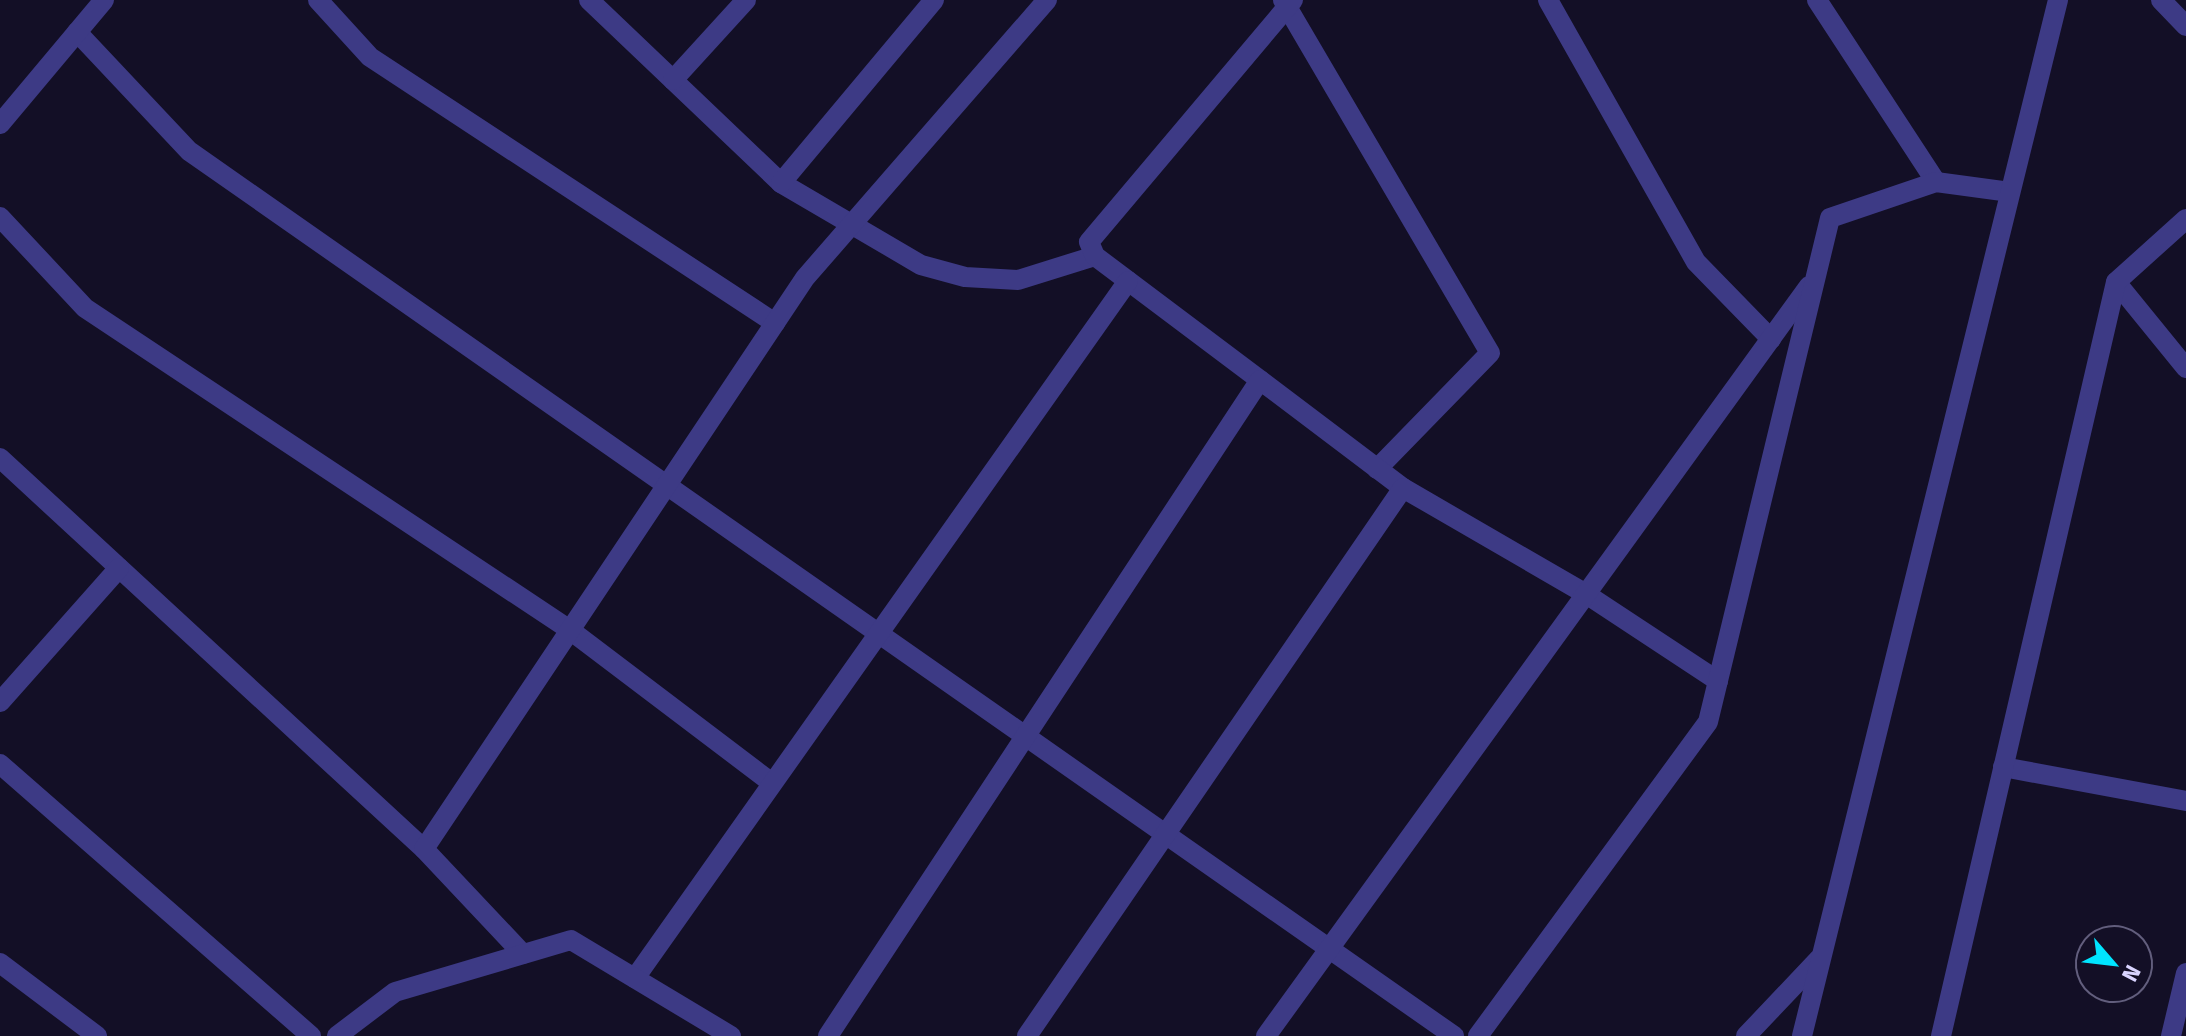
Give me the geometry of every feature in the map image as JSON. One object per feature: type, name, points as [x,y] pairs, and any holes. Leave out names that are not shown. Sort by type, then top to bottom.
[{"type":"street","points":[[0,124],[104,0]]},
{"type":"street","points":[[318,0],[370,57],[775,323]]},
{"type":"street","points":[[589,0],[781,183],[921,265],[965,277],[1018,280],[1095,256]]},
{"type":"street","points":[[673,80],[746,0]]},
{"type":"street","points":[[781,183],[934,0]]},
{"type":"street","points":[[424,849],[805,278],[1047,0]]},
{"type":"street","points":[[1548,0],[1696,262],[1771,339]]},
{"type":"street","points":[[1817,0],[1936,182]]},
{"type":"street","points":[[1802,1036],[2058,0]]},
{"type":"street","points":[[2161,0],[2186,26]]},
{"type":"street","points":[[1377,469],[1490,353],[1288,2],[1089,242],[1095,256],[1377,469],[1403,488],[1586,594],[1718,681]]},
{"type":"street","points":[[77,32],[189,151],[1454,1036]]},
{"type":"street","points":[[1478,1036],[1708,722],[1830,218],[1936,182],[2010,192]]},
{"type":"street","points":[[0,217],[85,308],[570,630],[772,783]]},
{"type":"street","points":[[1941,1036],[2116,282],[2186,219]]},
{"type":"street","points":[[1266,1036],[1816,276]]},
{"type":"street","points":[[635,978],[1128,281]]},
{"type":"street","points":[[2116,282],[2186,368]]},
{"type":"street","points":[[828,1036],[1260,380]]},
{"type":"street","points":[[0,458],[424,849],[523,954]]},
{"type":"street","points":[[1027,1036],[1403,488]]},
{"type":"street","points":[[0,702],[119,568]]},
{"type":"street","points":[[0,764],[311,1036]]},
{"type":"street","points":[[2003,767],[2186,801]]},
{"type":"street","points":[[345,1030],[395,992],[571,940],[731,1036]]},
{"type":"street","points":[[1746,1036],[1822,956]]},
{"type":"street","points":[[0,963],[97,1036]]},
{"type":"street","points":[[2171,1036],[2186,973]]},
{"type":"street","points":[[345,1030],[372,1036]]}]
